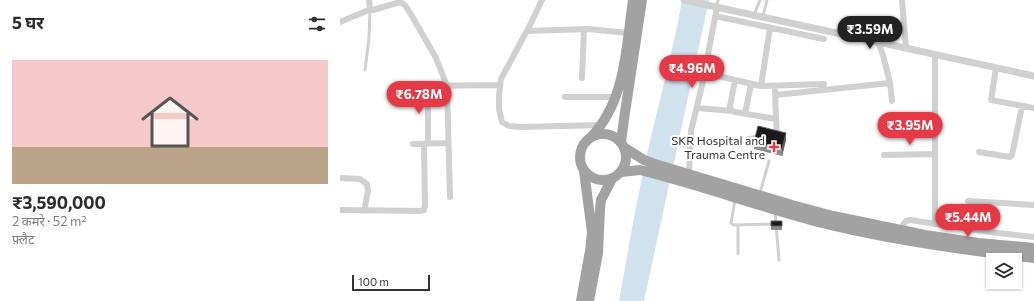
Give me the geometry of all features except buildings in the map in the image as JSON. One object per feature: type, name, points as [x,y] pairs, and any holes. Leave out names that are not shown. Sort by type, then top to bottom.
[{"type":"highway","points":[[633,0],[625,56],[616,97],[602,125],[586,141],[580,153],[581,166],[584,171],[597,180],[607,180],[621,172],[642,165]]},
{"type":"highway","points":[[621,172],[626,160],[623,145],[624,119],[642,0]]},
{"type":"highway","points":[[591,137],[607,134],[612,136],[642,165],[759,195],[819,213],[899,230],[963,241],[1034,248]]},
{"type":"highway","points":[[581,301],[592,232],[584,171]]},
{"type":"highway","points":[[684,176],[735,198],[819,222],[916,243],[1034,258]]},
{"type":"highway","points":[[589,301],[598,253],[601,200],[612,178]]},
{"type":"street","points":[[369,0],[369,6],[371,9]]},
{"type":"street","points":[[542,0],[527,31],[504,72],[500,85],[500,119],[506,125],[522,127],[602,125]]},
{"type":"street","points":[[684,0],[715,4],[754,15],[1034,76]]},
{"type":"street","points":[[902,0],[906,48]]},
{"type":"street","points":[[340,22],[371,9],[380,9],[400,2],[405,5],[436,58],[447,86],[450,197]]},
{"type":"street","points":[[684,176],[705,73],[715,16],[715,4]]},
{"type":"street","points":[[715,16],[824,39]]},
{"type":"street","points":[[762,86],[770,28]]},
{"type":"street","points":[[527,31],[584,29],[628,33]]},
{"type":"street","points":[[582,78],[584,29]]},
{"type":"street","points":[[878,42],[890,82],[892,101]]},
{"type":"street","points":[[935,55],[935,224]]},
{"type":"street","points":[[996,68],[991,100],[1034,108]]},
{"type":"street","points":[[705,73],[762,86],[824,84]]},
{"type":"street","points":[[732,111],[730,106],[735,80]]},
{"type":"street","points":[[775,95],[890,82]]},
{"type":"street","points":[[745,114],[751,84]]},
{"type":"street","points":[[419,86],[500,85]]},
{"type":"street","points":[[341,210],[424,210],[428,86]]},
{"type":"street","points":[[750,139],[777,134],[775,86]]},
{"type":"street","points":[[565,97],[616,97]]},
{"type":"street","points":[[979,152],[1010,157],[1012,155],[1022,106]]},
{"type":"street","points":[[697,108],[732,111],[776,119]]},
{"type":"street","points":[[412,144],[448,143]]},
{"type":"street","points":[[884,155],[935,154]]},
{"type":"street","points":[[340,178],[360,179],[367,184],[368,191],[364,211]]},
{"type":"street","points":[[968,201],[1034,205]]},
{"type":"street","points":[[899,230],[908,220],[1034,237]]},
{"type":"lane","points":[[754,15],[760,0]]},
{"type":"lane","points":[[763,16],[767,0]]},
{"type":"lane","points":[[366,70],[371,9]]},
{"type":"lane","points":[[759,195],[769,161]]},
{"type":"lane","points":[[735,198],[731,223],[733,225],[776,224]]},
{"type":"lane","points":[[775,210],[779,260]]},
{"type":"lane","points":[[738,225],[738,254]]},
{"type":"water","points":[[682,0],[709,0],[644,301],[619,301],[642,178],[672,51]]},
{"type":"place","name":"SKR Hospital and Trauma Centre","points":[[774,147]]}]
